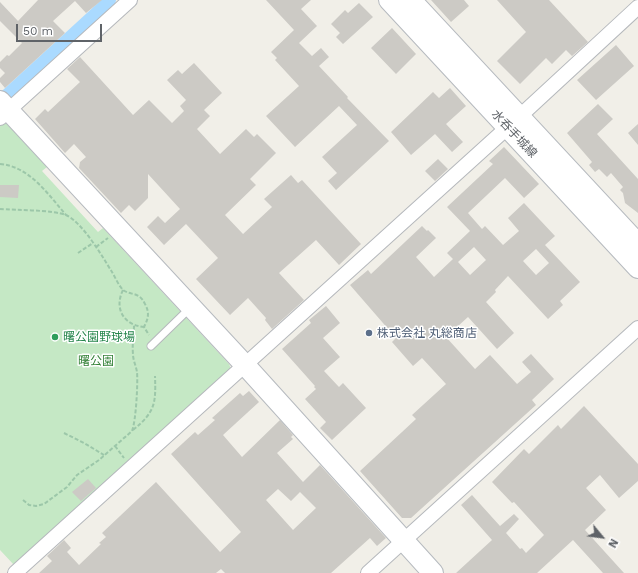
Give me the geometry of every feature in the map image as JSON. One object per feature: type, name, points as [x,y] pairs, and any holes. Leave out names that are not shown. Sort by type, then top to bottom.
[{"type":"main road","name":"水呑手城線","points":[[389,0],[638,244]]},
{"type":"main road","name":"水呑手城線","points":[[411,0],[638,268]]},
{"type":"main road","points":[[3,110],[245,365],[433,573]]},
{"type":"street","points":[[3,110],[130,0]]},
{"type":"street","points":[[15,573],[638,7]]},
{"type":"street","points":[[368,573],[638,328]]},
{"type":"lane","points":[[151,346],[191,307]]},
{"type":"path","points":[[0,164],[7,164],[20,169],[33,179],[67,216],[76,223],[96,247],[123,290],[140,297],[145,302],[148,311],[148,318],[144,327]]},
{"type":"path","points":[[0,209],[54,212],[67,216]]},
{"type":"path","points":[[96,247],[111,236]]},
{"type":"path","points":[[78,253],[93,243]]},
{"type":"path","points":[[123,290],[120,296],[119,304],[121,313],[125,319],[134,326],[144,327]]},
{"type":"path","points":[[132,431],[134,424],[137,386],[133,356],[134,326]]},
{"type":"path","points":[[144,327],[149,336]]},
{"type":"path","points":[[23,500],[29,505],[36,506],[44,504],[67,487],[77,475],[104,455],[144,421],[153,408],[156,393],[155,376]]},
{"type":"path","points":[[64,433],[84,442],[104,455]]},
{"type":"path","points":[[115,446],[127,463]]},
{"type":"green space","name":"曙公園","points":[[2,123],[8,124],[47,167],[42,171],[98,232],[103,228],[229,364],[231,369],[14,565],[0,550],[0,125]]},
{"type":"building","points":[[38,0],[102,0],[86,13],[75,1],[53,21],[65,33],[5,88],[0,82],[0,78],[5,73],[0,68],[0,62],[7,55],[9,56],[22,43],[0,21],[0,2],[18,21]]},
{"type":"building","points":[[266,0],[311,0],[301,9],[317,26],[299,43],[312,56],[321,48],[329,57],[319,66],[348,97],[347,98],[389,141],[336,190],[328,181],[337,173],[322,157],[357,125],[339,106],[295,147],[266,116],[299,86],[275,60],[277,58],[271,52],[294,30]]},
{"type":"building","points":[[431,0],[464,0],[469,6],[451,22]]},
{"type":"building","points":[[497,0],[549,0],[588,42],[572,56],[566,50],[552,64],[546,58],[520,84],[497,61],[526,32]]},
{"type":"building","points":[[359,3],[373,17],[343,44],[336,37],[340,33],[331,24],[345,10],[348,13]]},
{"type":"building","points":[[392,28],[416,54],[396,74],[371,48]]},
{"type":"building","points":[[616,45],[634,66],[596,100],[577,80]]},
{"type":"building","points":[[80,57],[133,115],[149,100],[172,123],[184,111],[180,106],[186,100],[167,80],[178,70],[182,74],[194,63],[222,93],[204,110],[210,116],[197,129],[220,154],[246,129],[254,137],[257,134],[276,153],[250,179],[256,185],[225,215],[243,234],[272,207],[264,199],[291,175],[298,183],[302,180],[361,244],[339,265],[316,240],[279,273],[304,300],[272,329],[265,320],[266,318],[248,298],[230,315],[196,279],[218,258],[186,224],[164,245],[147,227],[158,216],[165,223],[180,209],[148,174],[148,198],[135,211],[129,205],[121,213],[79,168],[80,162],[86,157],[74,144],[65,153],[35,119],[45,109],[48,112],[80,82],[67,69]]},
{"type":"building","points":[[450,88],[466,106],[446,124],[463,142],[452,152],[435,134],[411,155],[391,132],[433,92],[439,98]]},
{"type":"building","points":[[598,104],[613,119],[597,134],[638,179],[638,213],[625,203],[623,193],[620,190],[623,187],[611,173],[607,177],[599,169],[595,172],[589,165],[592,162],[567,133]]},
{"type":"building","points":[[638,124],[638,145],[628,133]]},
{"type":"building","points":[[504,147],[539,184],[524,198],[505,178],[468,213],[482,229],[485,226],[503,245],[519,231],[508,218],[524,203],[555,236],[545,245],[580,282],[560,301],[563,305],[548,319],[508,276],[486,302],[514,333],[497,349],[468,317],[446,337],[475,369],[490,355],[517,384],[531,372],[522,362],[531,354],[554,379],[532,400],[536,405],[411,518],[402,518],[360,471],[416,419],[412,415],[446,384],[422,358],[413,366],[392,342],[396,338],[350,285],[368,270],[371,274],[422,226],[436,238],[416,257],[434,277],[453,259],[447,253],[470,231],[447,207],[493,164],[489,161]],"holes":[[[474,247],[486,260],[470,275],[458,262]],[[536,249],[549,263],[536,275],[523,261]]]},
{"type":"building","points":[[438,159],[448,169],[435,181],[425,171]]},
{"type":"building","points":[[0,185],[19,185],[18,198],[0,197]]},
{"type":"building","points":[[326,306],[340,323],[323,338],[340,357],[324,371],[339,387],[343,383],[366,408],[332,440],[320,428],[326,422],[305,399],[316,389],[314,387],[315,386],[282,349],[311,323],[309,320]]},
{"type":"building","points":[[249,391],[259,402],[223,435],[242,457],[280,420],[293,435],[291,437],[293,439],[277,453],[303,482],[320,465],[386,538],[377,546],[370,538],[331,573],[225,573],[221,569],[216,573],[39,573],[52,561],[47,556],[64,540],[71,548],[67,552],[79,565],[101,544],[99,543],[106,537],[102,533],[156,482],[220,552],[241,532],[171,454],[195,432],[198,435],[215,420],[212,418],[240,393],[243,396]],"holes":[[[278,489],[291,501],[300,492],[316,508],[293,530],[266,500]]]},
{"type":"building","points":[[584,406],[638,464],[638,481],[619,498],[600,475],[586,488],[606,510],[585,530],[624,573],[603,573],[573,540],[537,573],[456,573],[492,540],[461,505],[472,495],[500,526],[514,514],[519,519],[506,533],[520,549],[522,548],[526,553],[544,535],[514,502],[512,503],[492,482],[524,449],[529,454],[558,425],[561,429]]},
{"type":"building","points":[[88,479],[96,488],[81,501],[72,492]]},
{"type":"waterway","points":[[0,101],[110,0]]},
{"type":"place","name":"株式会社 丸総商店","points":[[369,333]]},
{"type":"place","name":"曙公園野球場","points":[[55,337]]}]
